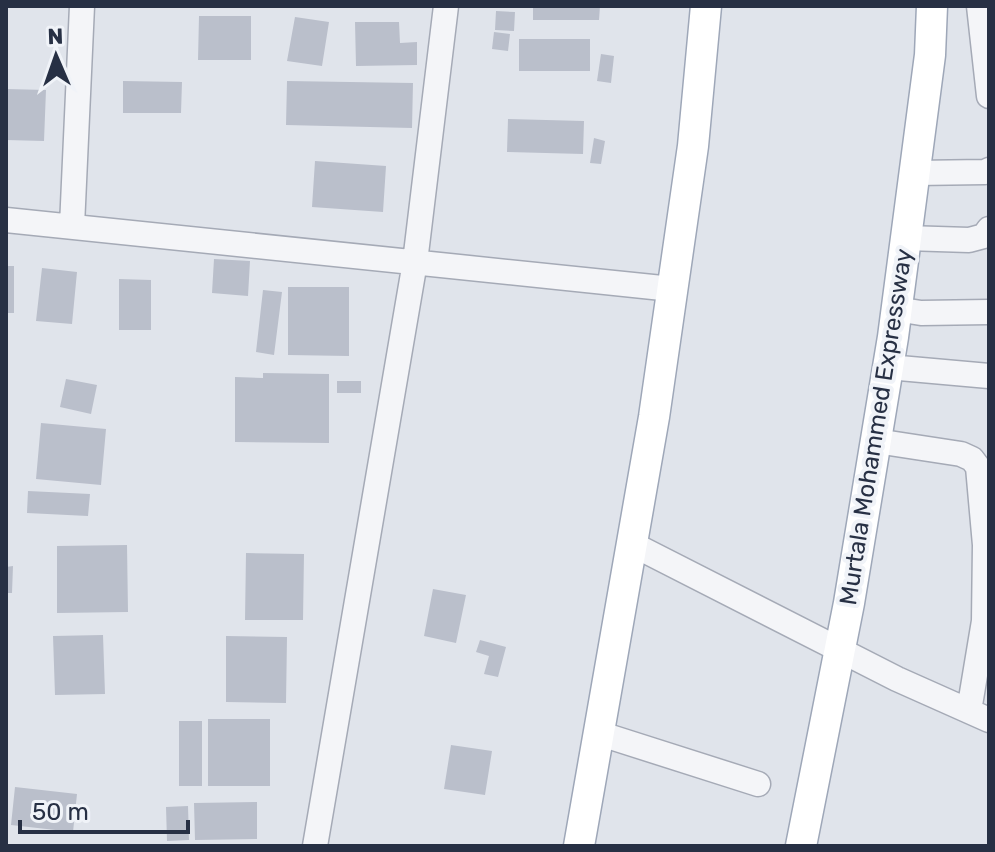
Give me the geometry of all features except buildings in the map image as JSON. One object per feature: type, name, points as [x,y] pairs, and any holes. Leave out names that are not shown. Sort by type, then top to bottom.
[{"type":"main road","points":[[579,846],[654,417],[693,146],[706,6]]},
{"type":"main road","name":"Murtala Mohammed Expressway","points":[[801,846],[840,650],[888,367],[930,55],[932,6]]},
{"type":"street","points":[[72,226],[82,6]]},
{"type":"street","points":[[315,846],[415,262],[446,6]]},
{"type":"street","points":[[979,6],[989,96]]},
{"type":"street","points":[[915,173],[989,170]]},
{"type":"street","points":[[6,220],[672,289]]},
{"type":"street","points":[[906,238],[969,240],[984,236],[989,229]]},
{"type":"street","points":[[896,309],[921,313],[989,312]]},
{"type":"street","points":[[888,367],[989,376]]},
{"type":"street","points":[[632,544],[897,679],[979,716],[985,545],[978,467],[981,455],[876,441]]},
{"type":"street","points":[[598,733],[758,784]]}]
